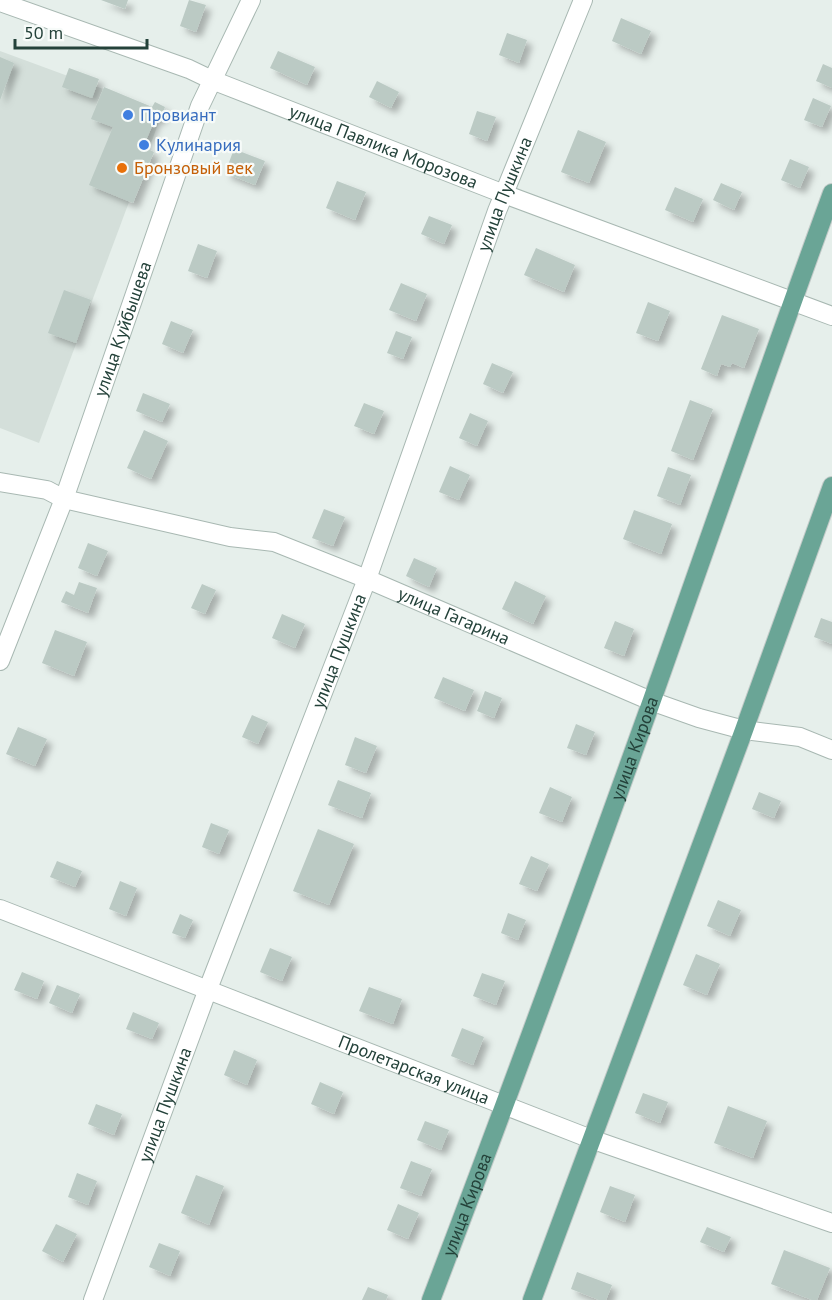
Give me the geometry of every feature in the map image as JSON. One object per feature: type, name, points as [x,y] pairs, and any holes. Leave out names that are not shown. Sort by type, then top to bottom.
[{"type":"main road","name":"улица Кирова","points":[[431,1300],[505,1106],[832,193]]},
{"type":"main road","points":[[532,1300],[744,730],[832,486]]},
{"type":"street","name":"улица Куйбышева","points":[[0,661],[64,499],[200,106],[250,0]]},
{"type":"street","name":"улица Пушкина","points":[[93,1300],[208,989],[367,579],[504,194],[583,0]]},
{"type":"street","name":"улица Павлика Морозова","points":[[0,2],[189,69],[504,194],[832,316]]},
{"type":"street","name":"улица Гагарина","points":[[0,482],[46,490],[64,499],[231,537],[274,542],[367,579],[651,701],[699,718],[744,730],[800,737],[832,750]]},
{"type":"street","name":"Пролетарская улица","points":[[0,909],[591,1139],[832,1222]]},
{"type":"shaded area","points":[[0,51],[163,111],[39,443],[0,428]]},
{"type":"building","points":[[101,0],[128,0],[125,9]]},
{"type":"building","points":[[189,0],[206,5],[196,32],[180,26]]},
{"type":"building","points":[[621,18],[651,31],[641,54],[612,41]]},
{"type":"building","points":[[507,33],[527,40],[519,63],[499,55]]},
{"type":"building","points":[[278,51],[315,67],[307,85],[270,68]]},
{"type":"building","points":[[0,57],[14,63],[0,100]]},
{"type":"building","points":[[823,64],[832,68],[832,88],[816,81]]},
{"type":"building","points":[[69,68],[99,79],[92,98],[62,87]]},
{"type":"building","points":[[377,81],[399,92],[391,108],[369,97]]},
{"type":"building","points":[[104,87],[152,107],[155,102],[165,107],[160,119],[156,117],[144,145],[154,152],[133,203],[89,185],[113,127],[91,119]]},
{"type":"building","points":[[813,98],[831,106],[822,127],[804,120]]},
{"type":"building","points":[[477,111],[496,117],[487,141],[469,134]]},
{"type":"building","points":[[578,130],[606,142],[589,183],[561,172]]},
{"type":"building","points":[[234,149],[265,161],[255,185],[225,173]]},
{"type":"building","points":[[790,159],[809,167],[800,188],[781,180]]},
{"type":"building","points":[[337,181],[366,192],[355,220],[326,208]]},
{"type":"building","points":[[721,183],[742,192],[734,210],[713,200]]},
{"type":"building","points":[[675,187],[703,199],[693,222],[665,210]]},
{"type":"building","points":[[429,216],[452,225],[444,244],[421,234]]},
{"type":"building","points":[[198,244],[217,251],[207,278],[188,271]]},
{"type":"building","points":[[536,248],[575,265],[564,292],[524,275]]},
{"type":"building","points":[[401,283],[427,294],[416,321],[389,310]]},
{"type":"building","points":[[64,290],[91,300],[76,343],[48,333]]},
{"type":"building","points":[[648,302],[670,311],[658,341],[636,333]]},
{"type":"building","points":[[722,315],[759,329],[744,368],[732,363],[730,367],[721,364],[717,376],[701,369]]},
{"type":"building","points":[[171,321],[193,330],[183,353],[162,344]]},
{"type":"building","points":[[396,331],[412,337],[403,359],[387,353]]},
{"type":"building","points":[[492,363],[513,372],[503,393],[483,384]]},
{"type":"building","points":[[143,393],[170,404],[162,422],[136,411]]},
{"type":"building","points":[[690,400],[713,409],[693,460],[671,451]]},
{"type":"building","points":[[364,403],[384,411],[374,434],[354,426]]},
{"type":"building","points":[[470,413],[488,421],[477,446],[459,438]]},
{"type":"building","points":[[144,430],[168,441],[151,479],[127,468]]},
{"type":"building","points":[[450,466],[470,475],[459,500],[439,492]]},
{"type":"building","points":[[668,467],[691,475],[680,505],[657,496]]},
{"type":"building","points":[[324,509],[345,517],[333,546],[312,538]]},
{"type":"building","points":[[634,510],[672,524],[661,554],[623,539]]},
{"type":"building","points":[[88,543],[108,551],[97,576],[78,568]]},
{"type":"building","points":[[414,558],[437,568],[429,587],[406,576]]},
{"type":"building","points":[[515,581],[546,596],[533,624],[502,609]]},
{"type":"building","points":[[79,582],[97,588],[88,613],[61,602],[66,591],[74,595]]},
{"type":"building","points":[[202,584],[216,590],[205,614],[191,608]]},
{"type":"building","points":[[282,614],[305,624],[295,648],[272,638]]},
{"type":"building","points":[[821,618],[832,622],[832,644],[814,637]]},
{"type":"building","points":[[615,621],[634,629],[624,656],[604,648]]},
{"type":"building","points":[[55,630],[87,642],[74,676],[42,663]]},
{"type":"building","points":[[443,677],[474,690],[465,711],[434,698]]},
{"type":"building","points":[[485,691],[502,698],[494,718],[477,711]]},
{"type":"building","points":[[252,715],[268,722],[258,744],[242,737]]},
{"type":"building","points":[[576,724],[595,732],[586,755],[567,748]]},
{"type":"building","points":[[18,727],[47,739],[35,766],[6,754]]},
{"type":"building","points":[[355,737],[377,746],[366,773],[345,765]]},
{"type":"building","points":[[338,780],[371,793],[362,818],[328,805]]},
{"type":"building","points":[[550,787],[572,797],[562,822],[539,813]]},
{"type":"building","points":[[759,792],[781,801],[774,818],[752,809]]},
{"type":"building","points":[[211,823],[229,830],[219,854],[202,847]]},
{"type":"building","points":[[318,829],[354,844],[329,905],[293,891]]},
{"type":"building","points":[[531,856],[549,864],[537,891],[519,884]]},
{"type":"building","points":[[57,861],[82,871],[75,887],[50,877]]},
{"type":"building","points":[[120,881],[137,888],[126,916],[109,909]]},
{"type":"building","points":[[718,900],[741,910],[730,936],[707,926]]},
{"type":"building","points":[[508,913],[526,920],[518,940],[501,933]]},
{"type":"building","points":[[180,914],[193,920],[185,938],[172,933]]},
{"type":"building","points":[[270,948],[292,957],[282,981],[260,972]]},
{"type":"building","points":[[696,954],[720,964],[707,995],[683,985]]},
{"type":"building","points":[[22,972],[44,981],[37,999],[14,990]]},
{"type":"building","points":[[482,973],[505,981],[496,1005],[473,996]]},
{"type":"building","points":[[57,985],[80,994],[72,1013],[49,1003]]},
{"type":"building","points":[[369,987],[402,999],[393,1024],[359,1011]]},
{"type":"building","points":[[133,1012],[159,1023],[152,1039],[126,1029]]},
{"type":"building","points":[[462,1028],[484,1037],[473,1065],[451,1056]]},
{"type":"building","points":[[234,1050],[257,1060],[247,1085],[224,1075]]},
{"type":"building","points":[[320,1082],[343,1092],[334,1114],[311,1104]]},
{"type":"building","points":[[643,1093],[668,1102],[660,1123],[635,1113]]},
{"type":"building","points":[[96,1104],[122,1114],[114,1135],[88,1124]]},
{"type":"building","points":[[728,1106],[767,1121],[753,1158],[714,1143]]},
{"type":"building","points":[[425,1121],[449,1130],[441,1150],[417,1140]]},
{"type":"building","points":[[411,1161],[432,1169],[421,1196],[400,1188]]},
{"type":"building","points":[[77,1173],[97,1181],[88,1205],[68,1197]]},
{"type":"building","points":[[196,1175],[224,1186],[209,1225],[181,1213]]},
{"type":"building","points":[[610,1186],[635,1195],[625,1222],[600,1212]]},
{"type":"building","points":[[398,1204],[419,1213],[408,1239],[387,1230]]},
{"type":"building","points":[[56,1224],[77,1234],[63,1262],[42,1251]]},
{"type":"building","points":[[707,1227],[731,1237],[724,1252],[700,1242]]},
{"type":"building","points":[[159,1243],[180,1251],[170,1276],[149,1267]]},
{"type":"building","points":[[784,1250],[830,1268],[817,1300],[771,1284]]},
{"type":"building","points":[[577,1272],[612,1285],[606,1300],[599,1300],[571,1289]]},
{"type":"building","points":[[368,1287],[388,1295],[386,1300],[362,1300]]},
{"type":"place","name":"Провиант","points":[[128,115]]},
{"type":"place","name":"Кулинария","points":[[144,145]]},
{"type":"place","name":"Бронзовый век","points":[[122,168]]}]
